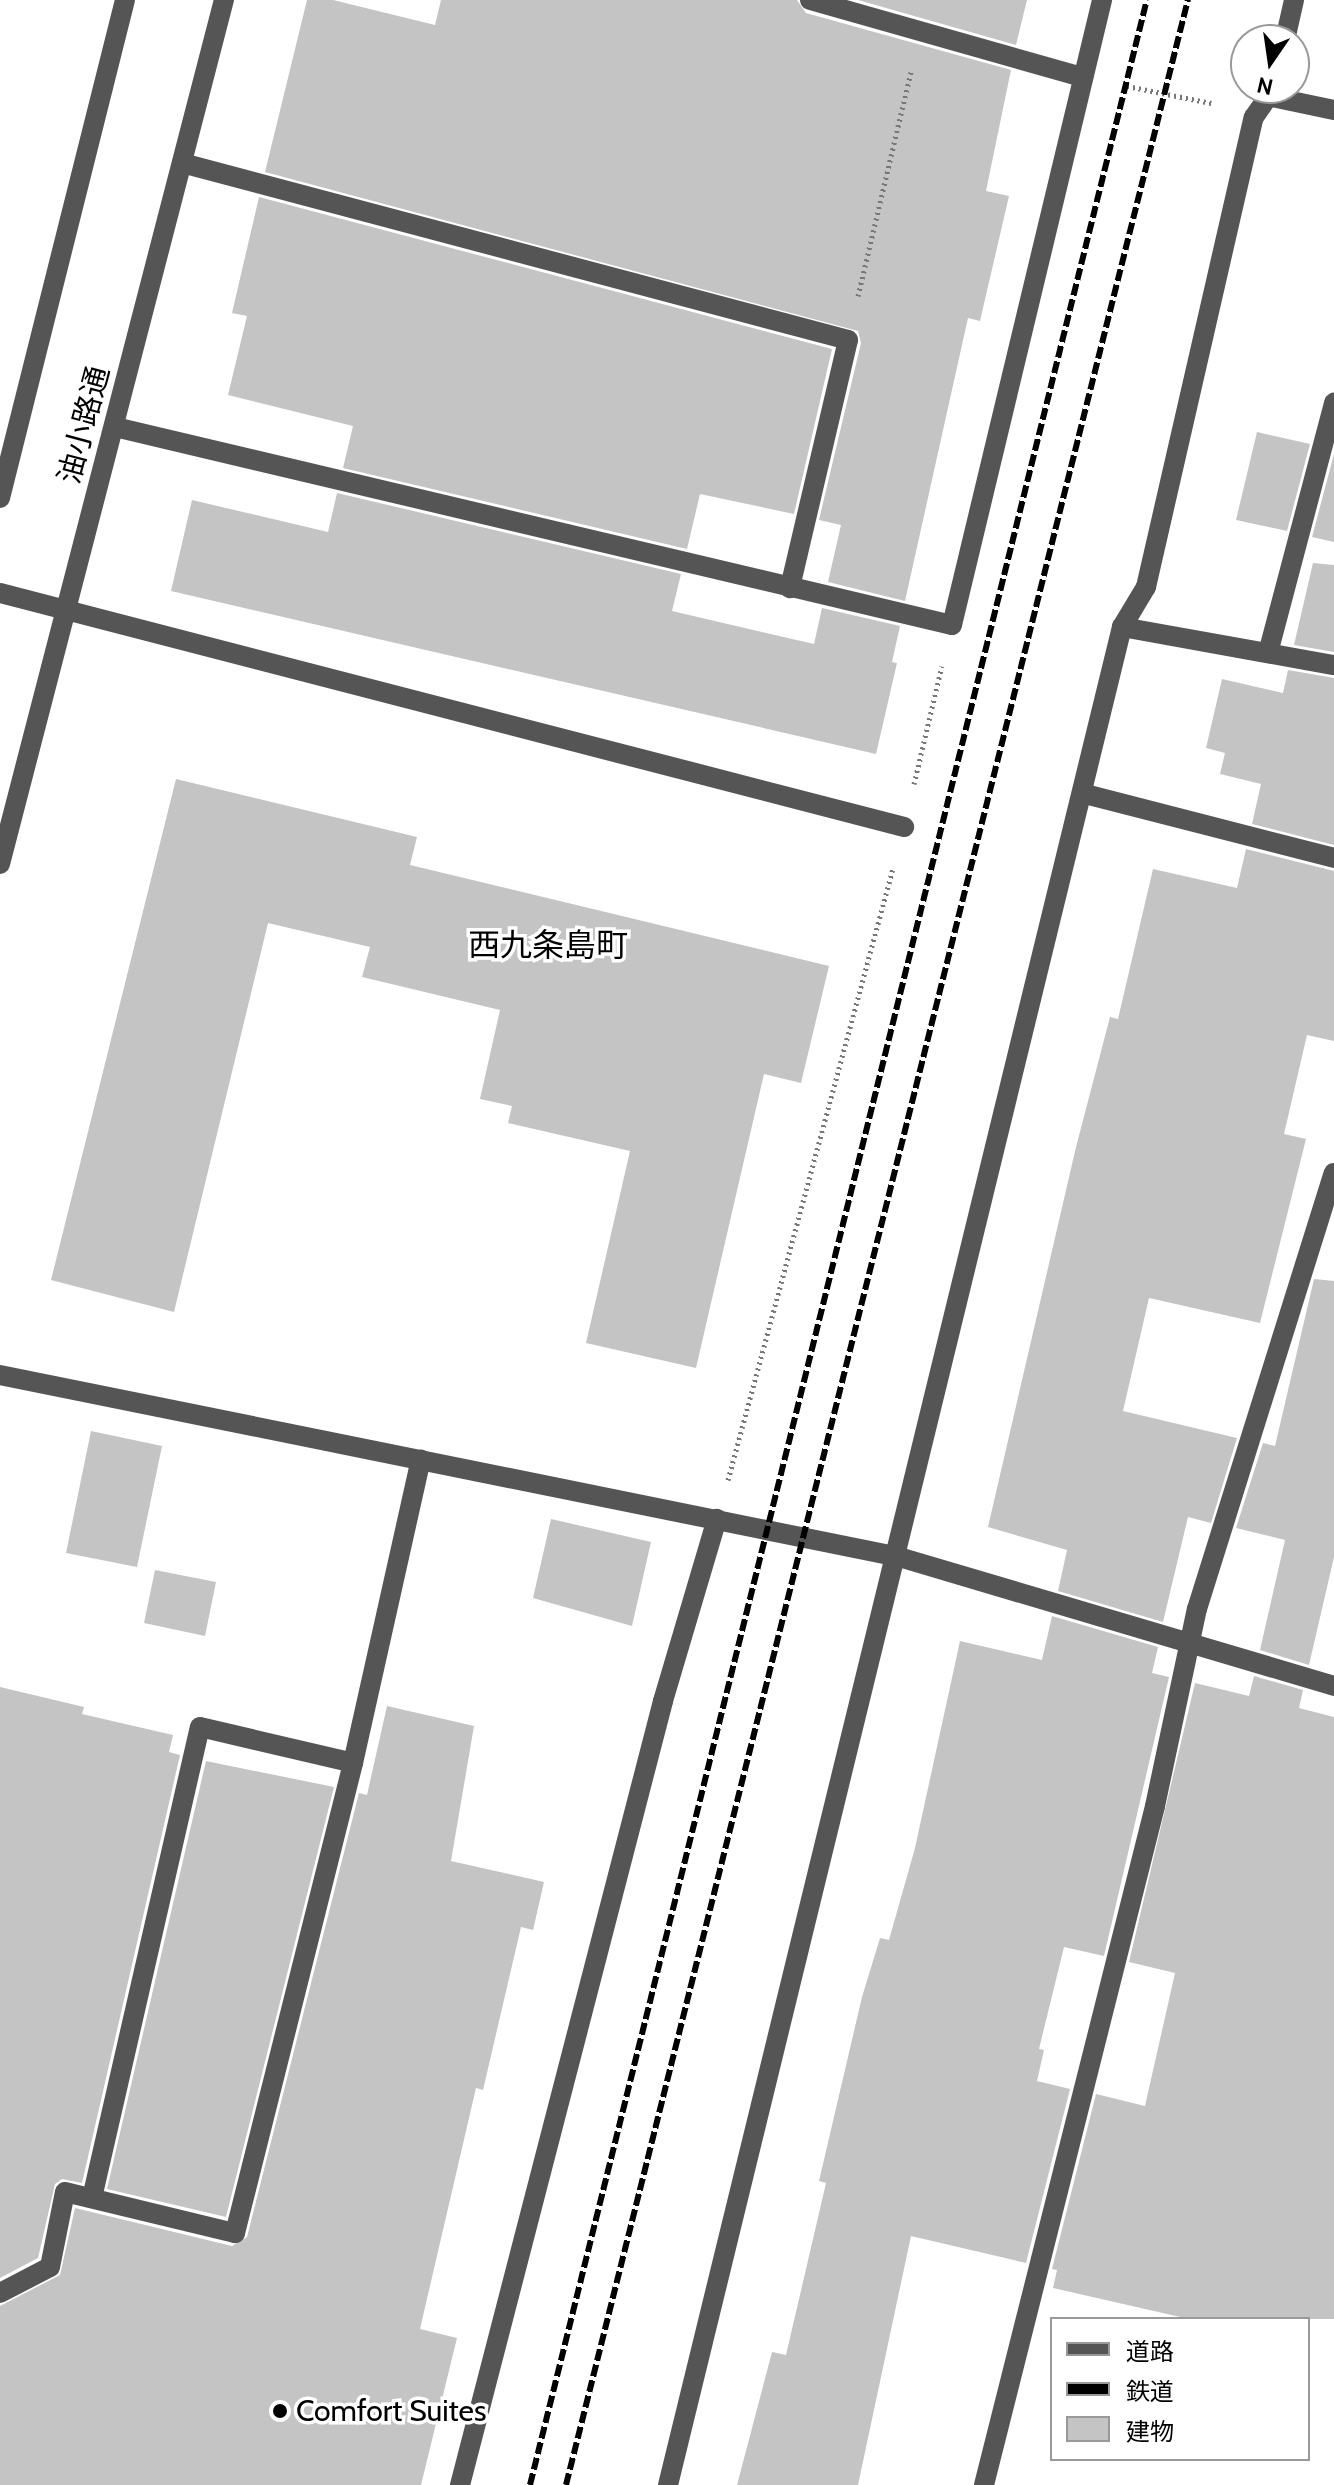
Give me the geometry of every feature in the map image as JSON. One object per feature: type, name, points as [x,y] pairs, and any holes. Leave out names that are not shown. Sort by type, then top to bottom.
[{"type":"street","name":"油小路通","points":[[0,498],[125,0]]},
{"type":"street","name":"油小路通","points":[[0,864],[224,0]]},
{"type":"street","points":[[810,0],[856,6],[921,32],[1083,77]]},
{"type":"street","points":[[115,427],[952,625],[1102,0]]},
{"type":"street","points":[[1289,24],[1294,0]]},
{"type":"street","points":[[1310,103],[1334,110]]},
{"type":"street","points":[[668,2485],[899,1557],[1085,794],[1122,627],[1146,587],[1254,117],[1264,104]]},
{"type":"street","points":[[182,163],[848,340],[790,588]]},
{"type":"street","points":[[1268,653],[1334,403]]},
{"type":"street","points":[[0,593],[904,827]]},
{"type":"street","points":[[1122,627],[1334,665]]},
{"type":"street","points":[[1085,794],[1334,858]]},
{"type":"street","points":[[984,2485],[1193,1645],[1197,1609],[1334,1173]]},
{"type":"street","points":[[0,1375],[899,1557],[1334,1686]]},
{"type":"street","points":[[0,2293],[50,2267],[65,2192],[235,2233],[353,1763],[421,1460]]},
{"type":"street","points":[[460,2485],[663,1701],[717,1519]]},
{"type":"street","points":[[92,2198],[200,1727],[353,1763]]},
{"type":"path","points":[[848,340],[921,32]]},
{"type":"path","points":[[1083,77],[1211,103]]},
{"type":"path","points":[[717,1519],[904,827],[952,625]]},
{"type":"building","points":[[307,0],[333,0],[435,25],[441,0],[797,0],[806,13],[1011,70],[986,191],[1009,196],[980,321],[968,318],[905,601],[828,582],[841,525],[819,520],[861,343],[858,331],[265,172]]},
{"type":"building","points":[[858,0],[1027,0],[1016,45]]},
{"type":"building","points":[[259,197],[832,349],[794,514],[700,494],[687,549],[343,468],[353,426],[228,395],[247,316],[232,313]]},
{"type":"building","points":[[1257,432],[1310,444],[1287,531],[1236,520]]},
{"type":"building","points":[[1334,454],[1334,542],[1312,537]]},
{"type":"building","points":[[337,493],[681,574],[672,611],[814,644],[822,608],[900,626],[892,662],[897,663],[876,754],[171,591],[192,500],[328,532]]},
{"type":"building","points":[[1313,563],[1334,565],[1334,652],[1294,645]]},
{"type":"building","points":[[1288,670],[1334,678],[1334,845],[1252,824],[1261,784],[1220,774],[1225,753],[1206,748],[1222,679],[1283,693]]},
{"type":"building","points":[[176,779],[417,837],[410,865],[829,966],[801,1083],[764,1074],[696,1368],[586,1343],[630,1151],[508,1123],[512,1106],[480,1099],[500,1010],[362,977],[370,947],[268,923],[174,1312],[51,1280]]},
{"type":"building","points":[[1246,849],[1334,871],[1334,1041],[1307,1035],[1284,1134],[1306,1139],[1260,1323],[1149,1298],[1123,1411],[1237,1438],[1211,1523],[1188,1517],[1163,1622],[1058,1591],[1067,1550],[988,1527],[1076,1147],[1110,1017],[1118,1019],[1153,869],[1237,888]]},
{"type":"building","points":[[1314,1279],[1334,1281],[1334,1557],[1309,1665],[1260,1650],[1285,1540],[1236,1528],[1263,1443],[1275,1446]]},
{"type":"building","points":[[91,1431],[162,1446],[137,1567],[66,1553]]},
{"type":"building","points":[[551,1519],[651,1542],[632,1626],[533,1598]]},
{"type":"building","points":[[155,1570],[216,1582],[205,1636],[144,1623]]},
{"type":"building","points":[[1052,1616],[1158,1647],[1152,1673],[1169,1677],[1104,1956],[1064,1947],[1039,2049],[1044,2050],[1037,2081],[1070,2089],[1026,2263],[911,2236],[858,2485],[737,2485],[772,2352],[786,2355],[826,2183],[819,2181],[862,1997],[880,1938],[889,1940],[915,1848],[960,1641],[1042,1660]]},
{"type":"building","points":[[1254,1676],[1303,1690],[1299,1708],[1334,1717],[1334,2319],[1180,2317],[1053,2288],[1057,2270],[1052,2269],[1096,2094],[1145,2106],[1175,1973],[1129,1962],[1195,1683],[1249,1696]]},
{"type":"building","points":[[0,1687],[84,1707],[82,1714],[173,1735],[169,1752],[180,1755],[82,2183],[62,2179],[55,2184],[38,2258],[0,2278]]},
{"type":"building","points":[[387,1706],[474,1726],[451,1861],[544,1882],[533,1930],[521,1927],[483,2090],[476,2088],[420,2329],[457,2338],[421,2485],[0,2485],[0,2306],[60,2275],[75,2208],[232,2246],[247,2237],[359,1793],[367,1795]]},
{"type":"building","points":[[206,1761],[334,1787],[226,2217],[107,2189]]},
{"type":"railway","points":[[530,2485],[1147,0]]},
{"type":"railway","points":[[566,2485],[1188,0]]},
{"type":"place","name":"Comfort Suites","points":[[280,2411]]},
{"type":"district","name":"西九条島町","points":[[548,945]]}]
